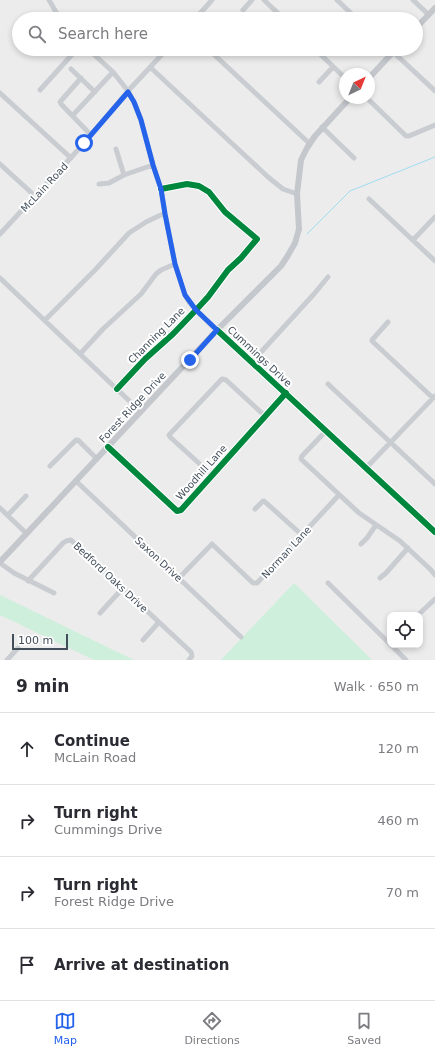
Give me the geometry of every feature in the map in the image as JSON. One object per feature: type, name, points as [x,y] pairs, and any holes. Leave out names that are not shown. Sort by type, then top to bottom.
[{"type":"main road","points":[[423,20],[435,8]]},
{"type":"main road","points":[[375,71],[388,56]]},
{"type":"main road","name":"Forest Ridge Drive","points":[[0,563],[217,330],[281,266],[295,243],[299,229],[297,194],[301,160],[309,143],[344,104]]},
{"type":"street","points":[[49,0],[56,12]]},
{"type":"street","points":[[201,12],[212,0]]},
{"type":"street","points":[[243,10],[252,0]]},
{"type":"street","points":[[264,0],[277,12]]},
{"type":"street","points":[[337,0],[350,12]]},
{"type":"street","points":[[413,0],[428,15]]},
{"type":"street","points":[[40,90],[71,56]]},
{"type":"street","name":"Cummings Drive","points":[[96,56],[113,72],[128,92],[134,102],[141,120],[161,189],[175,264],[185,295],[196,310],[217,330],[435,532]]},
{"type":"street","name":"McLain Road","points":[[0,234],[71,158],[160,56]]},
{"type":"street","points":[[216,56],[309,143]]},
{"type":"street","points":[[322,56],[339,72]]},
{"type":"street","points":[[399,56],[435,91]]},
{"type":"street","points":[[150,67],[268,177],[283,189],[297,194]]},
{"type":"street","points":[[320,82],[334,67]]},
{"type":"street","points":[[72,69],[95,92]]},
{"type":"street","points":[[72,115],[113,72]]},
{"type":"street","points":[[81,78],[60,102],[62,106],[91,135]]},
{"type":"street","points":[[0,93],[71,158]]},
{"type":"street","points":[[373,104],[406,136],[435,125]]},
{"type":"street","points":[[322,128],[354,158]]},
{"type":"street","points":[[116,149],[124,175]]},
{"type":"street","points":[[0,164],[35,196]]},
{"type":"street","points":[[99,184],[109,183],[124,175],[153,165]]},
{"type":"street","name":"Channing Lane","points":[[117,389],[145,359],[173,334],[196,310],[208,297],[228,270],[241,258],[257,239],[225,212],[209,192],[199,186],[187,184],[161,189]]},
{"type":"street","points":[[369,199],[435,262]]},
{"type":"street","points":[[44,320],[95,270],[129,233],[146,222],[165,214]]},
{"type":"street","points":[[413,240],[435,217]]},
{"type":"street","points":[[80,354],[141,294],[156,274],[175,264]]},
{"type":"street","points":[[252,362],[328,277]]},
{"type":"street","points":[[0,278],[140,412]]},
{"type":"street","points":[[366,468],[434,397],[372,341],[388,322]]},
{"type":"street","points":[[212,475],[169,435],[222,379],[226,380],[265,416]]},
{"type":"street","points":[[328,384],[435,483]]},
{"type":"street","name":"Woodhill Lane","points":[[108,447],[177,511],[181,510],[286,393]]},
{"type":"street","points":[[326,431],[302,456],[301,459],[359,513],[391,534],[408,548],[435,575]]},
{"type":"street","points":[[50,466],[76,440],[78,440],[97,458]]},
{"type":"street","name":"Saxon Drive","points":[[76,481],[241,637]]},
{"type":"street","name":"Norman Lane","points":[[180,578],[212,544],[253,582],[257,583],[339,495]]},
{"type":"street","points":[[8,515],[26,496]]},
{"type":"street","points":[[255,509],[264,501],[302,535]]},
{"type":"street","points":[[0,508],[27,534]]},
{"type":"street","points":[[361,544],[368,538],[376,525]]},
{"type":"street","name":"Bedford Oaks Drive","points":[[28,580],[62,544],[68,540],[73,542],[191,652],[190,658]]},
{"type":"street","points":[[380,578],[408,548]]},
{"type":"street","points":[[0,563],[14,574],[54,593]]},
{"type":"street","points":[[328,583],[387,640]]},
{"type":"street","points":[[100,613],[123,588]]},
{"type":"street","points":[[421,612],[435,599]]},
{"type":"street","points":[[143,640],[159,622]]},
{"type":"street","points":[[7,660],[18,648]]},
{"type":"street","points":[[395,648],[406,660]]},
{"type":"green space","points":[[294,583],[372,660],[221,660]]},
{"type":"green space","points":[[0,595],[134,660],[94,660],[0,615]]},
{"type":"waterway","points":[[307,234],[350,191],[435,157]]},
{"type":"cycle path","points":[[117,389],[145,359],[173,334],[196,310],[208,297],[228,270],[241,258],[257,239],[225,212],[209,192],[199,186],[187,184],[161,189]]},
{"type":"cycle path","points":[[217,330],[435,532]]},
{"type":"cycle path","points":[[108,447],[177,511],[181,510],[286,393]]},
{"type":"route","points":[[84,143],[128,92],[134,102],[141,120],[161,189],[175,264],[185,295],[196,310],[217,330],[190,360]]}]
